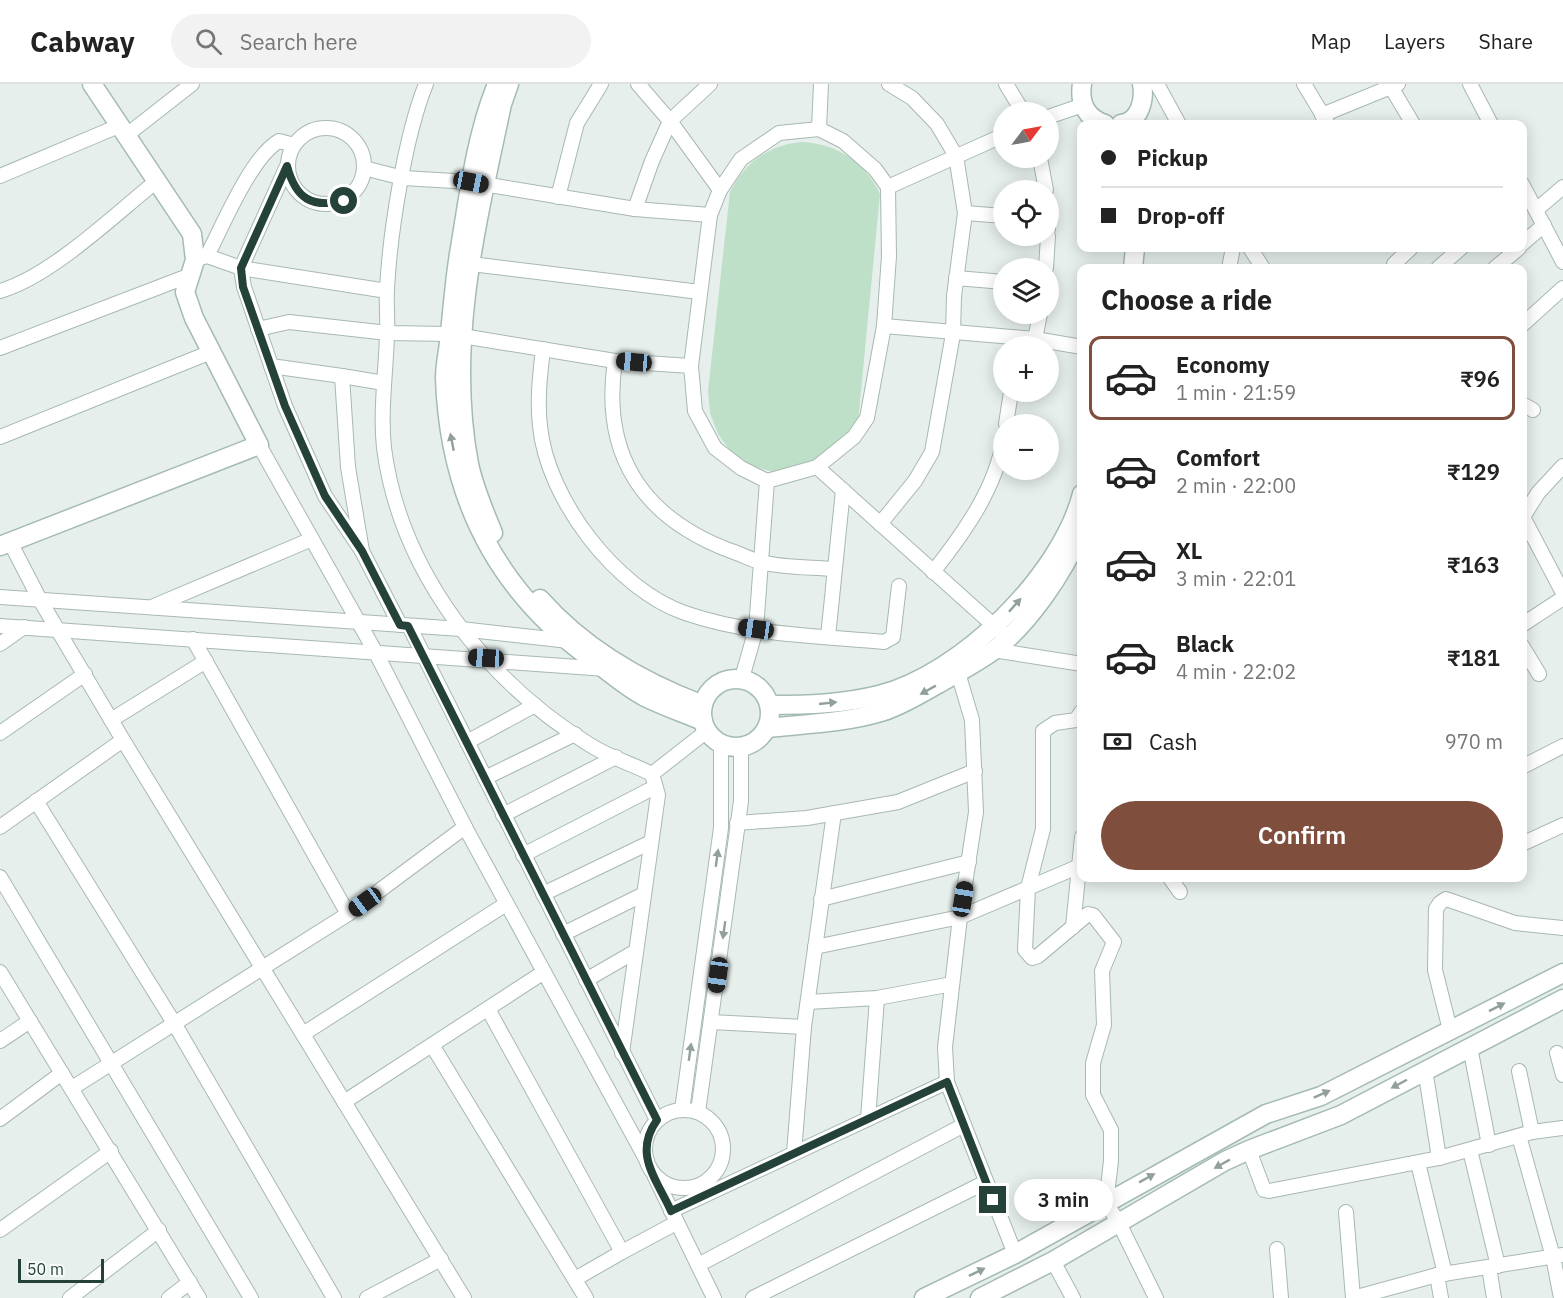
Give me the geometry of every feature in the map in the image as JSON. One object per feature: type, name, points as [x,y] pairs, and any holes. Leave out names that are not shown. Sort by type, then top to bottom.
[{"type":"street","points":[[92,84],[192,234],[197,264]]},
{"type":"street","points":[[0,176],[124,130],[192,84]]},
{"type":"street","points":[[426,84],[403,178],[387,291],[384,447],[399,514],[428,579],[461,629],[486,658],[535,705],[591,746],[616,757],[654,780],[658,795],[622,1053]]},
{"type":"street","points":[[497,84],[490,101],[455,334],[445,377],[450,432],[468,507],[486,544],[508,580],[538,615],[564,640],[644,696],[704,719]]},
{"type":"street","points":[[478,184],[509,84]]},
{"type":"street","points":[[558,197],[577,123],[602,84]]},
{"type":"street","points":[[638,84],[670,122],[720,190]]},
{"type":"street","points":[[635,209],[651,161],[670,122],[710,84]]},
{"type":"street","points":[[819,129],[821,84]]},
{"type":"street","points":[[880,524],[905,495],[933,452],[953,334],[956,278],[965,213],[956,156],[937,124],[912,98],[889,84]]},
{"type":"street","points":[[1006,84],[1017,102]]},
{"type":"street","points":[[1082,84],[1083,105],[1094,120]]},
{"type":"street","points":[[1130,120],[1142,105],[1143,84]]},
{"type":"street","points":[[1156,84],[1177,120]]},
{"type":"street","points":[[1304,84],[1325,120],[1395,85],[1411,120]]},
{"type":"street","points":[[1470,84],[1489,120]]},
{"type":"street","points":[[1059,113],[1083,105]]},
{"type":"street","points":[[287,166],[292,185],[306,200],[325,205],[344,201],[359,187],[364,168],[362,152],[352,138],[338,130],[321,128],[306,134],[294,145],[287,166],[241,268],[243,287],[285,406],[325,496],[362,551],[404,625],[424,655],[657,1120]]},
{"type":"street","points":[[819,129],[843,141],[875,170],[888,187],[889,256],[884,326],[867,418],[854,436],[817,467],[767,481],[741,468],[715,448],[695,411],[691,366],[710,215],[720,190],[741,159],[779,133],[819,129]]},
{"type":"street","points":[[888,187],[993,140]]},
{"type":"street","points":[[294,145],[279,141],[268,148],[255,165],[197,264],[185,292],[211,352],[260,445],[376,653],[465,827],[655,1175],[714,1298]]},
{"type":"street","points":[[364,168],[403,178],[478,184],[635,209],[710,215]]},
{"type":"street","points":[[0,291],[26,281],[62,256],[158,180]]},
{"type":"street","points":[[1536,210],[1563,187]]},
{"type":"street","points":[[1527,193],[1562,256]]},
{"type":"street","points":[[965,213],[993,215]]},
{"type":"street","points":[[1527,240],[1544,225]]},
{"type":"street","points":[[1397,264],[1407,252]]},
{"type":"street","points":[[1443,264],[1456,252]]},
{"type":"street","points":[[1500,264],[1514,252]]},
{"type":"street","points":[[464,263],[700,292]]},
{"type":"street","points":[[0,348],[197,264],[241,268],[387,291]]},
{"type":"street","points":[[956,278],[993,281]]},
{"type":"street","points":[[1527,320],[1563,288]]},
{"type":"street","points":[[258,329],[289,322],[387,333],[455,334],[615,360],[691,366]]},
{"type":"street","points":[[884,326],[993,339]]},
{"type":"street","points":[[455,334],[470,465],[496,541],[519,575],[547,607],[589,643],[626,670],[668,692],[704,719],[721,743],[721,828],[682,1110]]},
{"type":"street","points":[[1059,343],[1077,346]]},
{"type":"street","points":[[543,349],[538,390],[540,428],[563,499],[584,532],[646,593],[683,613],[722,624],[884,642],[893,637],[899,586]]},
{"type":"street","points":[[0,436],[211,352]]},
{"type":"street","points":[[615,360],[611,391],[616,438],[634,479],[665,516],[706,542],[761,562],[834,569]]},
{"type":"street","points":[[271,366],[384,382]]},
{"type":"street","points":[[342,376],[348,467],[362,551]]},
{"type":"street","points":[[260,445],[155,488],[5,544],[464,1298]]},
{"type":"street","points":[[1527,511],[1538,493],[1563,466]]},
{"type":"street","points":[[817,467],[1001,632]]},
{"type":"street","points":[[933,572],[970,523],[993,470]]},
{"type":"street","points":[[742,678],[756,629],[767,481]]},
{"type":"street","points":[[828,637],[843,490]]},
{"type":"street","points":[[993,650],[1001,632],[1044,572],[1063,540],[1077,506]]},
{"type":"street","points":[[1527,525],[1563,593]]},
{"type":"street","points":[[150,607],[312,539]]},
{"type":"street","points":[[767,728],[829,722],[880,712],[955,666],[1001,632],[1053,584],[1077,539]]},
{"type":"street","points":[[0,597],[461,629],[589,643]]},
{"type":"street","points":[[1527,622],[1563,598]]},
{"type":"street","points":[[0,626],[376,653],[486,658],[626,670]]},
{"type":"street","points":[[0,644],[24,627]]},
{"type":"street","points":[[193,639],[348,914]]},
{"type":"street","points":[[770,705],[827,704],[880,695],[993,650],[1077,663]]},
{"type":"street","points":[[1527,654],[1539,674]]},
{"type":"street","points":[[111,720],[206,661]]},
{"type":"street","points":[[955,666],[972,720],[976,812],[960,917],[945,1047],[947,1082],[1015,1254]]},
{"type":"street","points":[[0,733],[85,674]]},
{"type":"street","points":[[523,855],[654,780],[704,719],[706,695],[722,681],[742,678],[755,683],[765,693],[770,705],[767,728],[752,744],[741,747],[721,743]]},
{"type":"street","points":[[467,742],[535,705]]},
{"type":"street","points":[[1077,719],[1055,723],[1043,731],[1042,829],[1028,888],[1025,950],[1032,958],[1038,956],[1088,914],[1093,915],[1114,942],[1102,971],[1104,1025],[1093,1063],[1093,1095],[1111,1130],[1111,1161],[1106,1203],[1119,1223],[1156,1298]]},
{"type":"street","points":[[485,778],[575,734]]},
{"type":"street","points":[[0,827],[123,740]]},
{"type":"street","points":[[1527,764],[1563,746]]},
{"type":"street","points":[[698,1113],[741,801],[741,747]]},
{"type":"street","points":[[504,815],[616,757]]},
{"type":"street","points":[[737,823],[834,813],[898,802],[975,771]]},
{"type":"street","points":[[36,801],[174,1023],[334,1298]]},
{"type":"street","points":[[794,1153],[804,1027],[834,813]]},
{"type":"street","points":[[1527,842],[1563,825]]},
{"type":"street","points":[[72,1088],[348,914],[465,827]]},
{"type":"street","points":[[543,894],[651,843]]},
{"type":"street","points":[[821,899],[969,862]]},
{"type":"street","points":[[815,947],[960,917],[1077,866]]},
{"type":"street","points":[[0,877],[251,1298]]},
{"type":"street","points":[[1073,927],[1078,882]]},
{"type":"street","points":[[1173,882],[1180,892]]},
{"type":"street","points":[[563,934],[644,894]]},
{"type":"street","points":[[1450,1030],[1435,970],[1436,909],[1440,903],[1446,899],[1515,923],[1563,928]]},
{"type":"street","points":[[303,1034],[507,904]]},
{"type":"street","points":[[586,980],[636,951]]},
{"type":"street","points":[[0,972],[199,1298]]},
{"type":"street","points":[[344,1102],[544,972]]},
{"type":"street","points":[[924,1298],[1015,1254],[1266,1114],[1321,1096],[1563,973]]},
{"type":"street","points":[[808,1002],[876,998],[952,984]]},
{"type":"street","points":[[868,1119],[876,998]]},
{"type":"street","points":[[984,1297],[1053,1261],[1249,1150],[1341,1115],[1425,1069],[1563,999]]},
{"type":"street","points":[[488,1009],[622,1252]]},
{"type":"street","points":[[0,1041],[30,1021]]},
{"type":"street","points":[[711,1022],[804,1027]]},
{"type":"street","points":[[432,1045],[586,1298]]},
{"type":"street","points":[[1470,1047],[1489,1145]]},
{"type":"street","points":[[1557,1053],[1563,1075]]},
{"type":"street","points":[[1425,1069],[1439,1158]]},
{"type":"street","points":[[1519,1071],[1525,1134],[1558,1256],[1561,1298]]},
{"type":"street","points":[[0,1119],[62,1073]]},
{"type":"street","points":[[575,1279],[622,1252],[674,1217],[794,1153],[947,1082]]},
{"type":"street","points":[[646,1161],[646,1139],[657,1120],[669,1112],[682,1110],[698,1113],[711,1121],[720,1134],[723,1150],[720,1165],[711,1178],[690,1187],[667,1185],[655,1175]]},
{"type":"street","points":[[698,1265],[964,1125]]},
{"type":"street","points":[[1249,1150],[1264,1190],[1269,1191],[1418,1163],[1525,1134],[1563,1128]]},
{"type":"street","points":[[1470,1150],[1493,1267],[1494,1298]]},
{"type":"street","points":[[0,1230],[111,1151]]},
{"type":"street","points":[[1418,1163],[1441,1275],[1441,1298]]},
{"type":"street","points":[[753,1298],[986,1182]]},
{"type":"street","points":[[1346,1212],[1353,1298],[1441,1275],[1558,1256]]},
{"type":"street","points":[[69,1298],[159,1230]]},
{"type":"street","points":[[1277,1249],[1281,1298]]},
{"type":"street","points":[[367,1298],[441,1258]]},
{"type":"street","points":[[1053,1261],[1073,1298]]},
{"type":"street","points":[[170,1298],[190,1282]]},
{"type":"green space","points":[[802,142],[827,146],[849,157],[867,173],[880,194],[858,422],[833,458],[781,474],[749,465],[731,452],[718,434],[710,413],[708,391],[730,192],[743,172],[759,157],[779,147]]},
{"type":"route","points":[[344,201],[325,205],[306,200],[292,185],[287,166],[241,268],[243,287],[285,406],[325,496],[362,551],[400,625],[408,626],[657,1120],[648,1132],[645,1146],[646,1161],[671,1211],[947,1082],[993,1200]]}]
